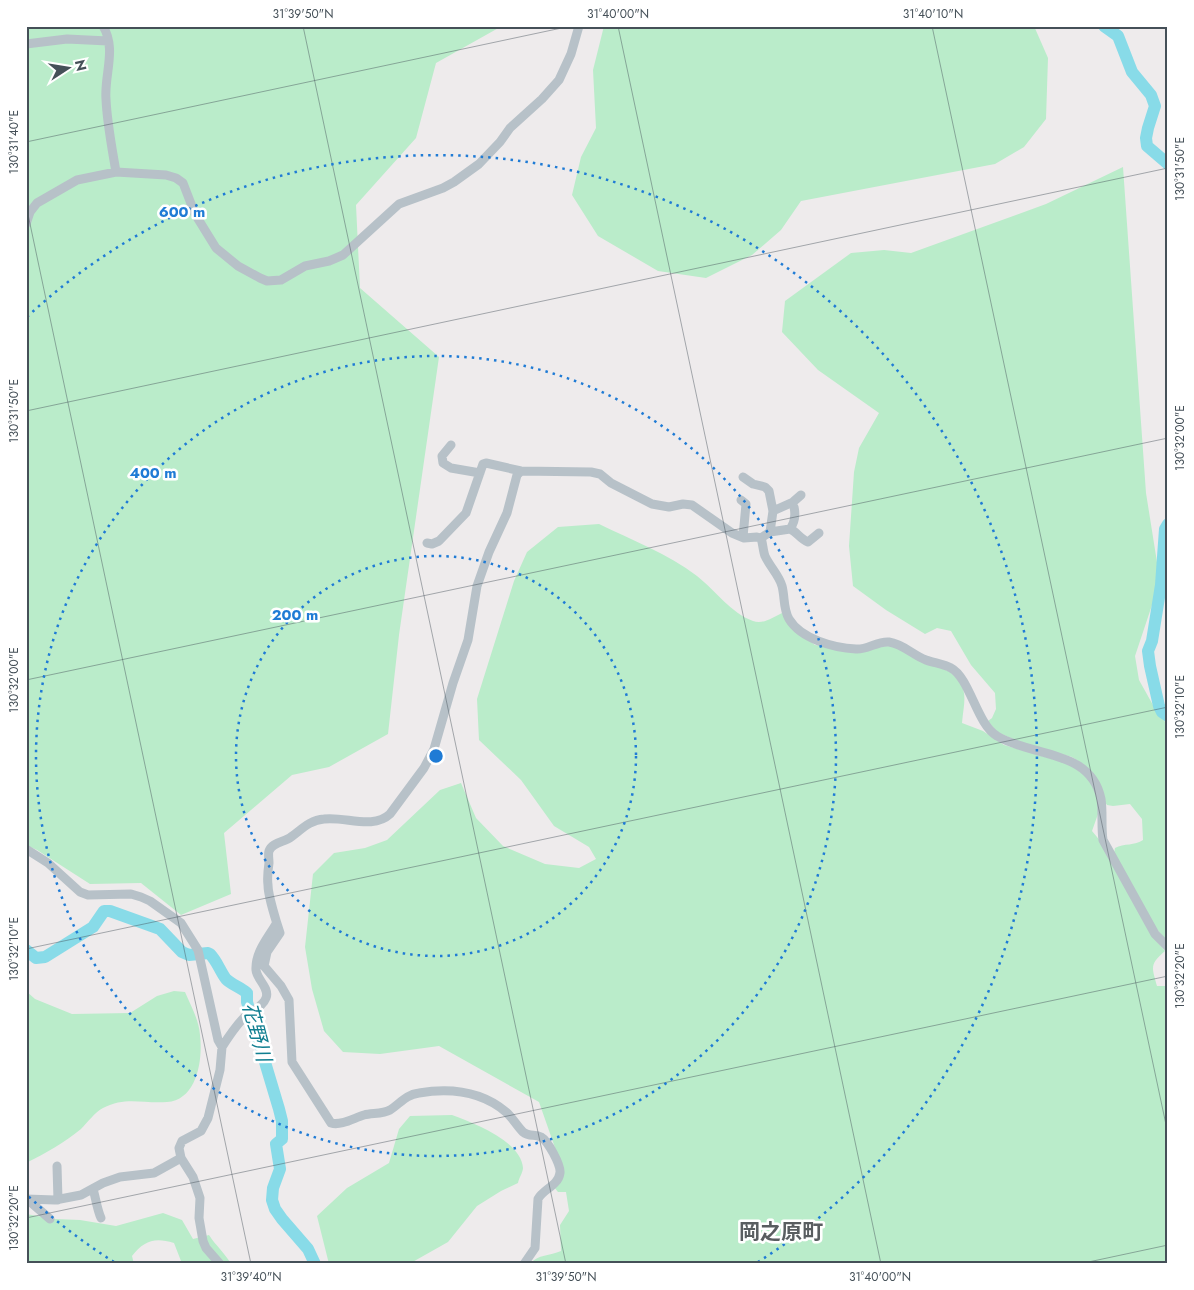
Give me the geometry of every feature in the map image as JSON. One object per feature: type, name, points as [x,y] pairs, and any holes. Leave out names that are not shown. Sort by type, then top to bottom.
[{"type":"street","points":[[103,26],[110,53],[106,98],[116,172]]},
{"type":"street","points":[[26,224],[30,212],[37,203],[77,180],[116,172],[157,174],[176,178],[183,183],[195,214],[216,248],[238,266],[260,278],[267,281],[282,280],[306,266],[329,261],[343,255],[399,204],[443,188],[480,164],[510,128],[542,99],[559,80],[571,54],[578,26]]},
{"type":"street","points":[[26,44],[67,39],[108,41]]},
{"type":"street","points":[[451,445],[442,456],[443,463],[451,468],[480,473]]},
{"type":"street","points":[[427,543],[432,544],[439,540],[466,513],[483,464],[521,472],[591,472],[600,474],[611,483],[652,504],[669,507],[692,504],[732,533],[742,537],[757,536],[761,538]]},
{"type":"street","points":[[521,472],[517,475],[507,513],[489,552],[477,586],[469,636],[430,760],[390,814],[383,820],[325,818],[315,820],[305,825],[289,839],[274,845],[269,851],[268,887],[276,924],[280,933],[267,952],[264,966],[281,986],[289,1000],[292,1062],[331,1122],[338,1124],[365,1115],[389,1110],[409,1094],[452,1090],[482,1098],[503,1110],[523,1132],[543,1138],[559,1164],[560,1173],[553,1185],[541,1193],[538,1198],[535,1248],[524,1264]]},
{"type":"street","points":[[743,477],[753,484],[765,487],[769,491],[773,512],[770,532]]},
{"type":"street","points":[[773,512],[793,502],[801,495]]},
{"type":"street","points":[[741,500],[746,504],[742,537]]},
{"type":"street","points":[[790,530],[796,515],[794,507]]},
{"type":"street","points":[[761,538],[770,532],[790,530],[795,532],[800,539],[808,542],[820,533]]},
{"type":"street","points":[[761,538],[765,556],[782,585],[785,610],[790,620],[799,630],[816,641],[857,650],[878,643],[888,642],[900,646],[924,660],[952,668],[960,676],[981,717],[994,735],[1014,744],[1072,761],[1084,770],[1096,783],[1100,797],[1103,840],[1156,934],[1168,947]]},
{"type":"street","points":[[26,849],[48,862],[80,892],[88,895],[131,894],[150,901],[181,923],[198,950],[218,1040],[222,1047]]},
{"type":"street","points":[[220,1264],[206,1248],[203,1241],[199,1218],[200,1198],[193,1177],[181,1158],[179,1148],[182,1142],[201,1131],[208,1118],[220,1070],[222,1047],[246,1016],[264,1002],[267,992],[257,975],[257,960],[262,945],[276,924]]},
{"type":"street","points":[[26,1199],[58,1200],[81,1195],[120,1177],[154,1172],[181,1158]]},
{"type":"street","points":[[56,1166],[58,1200]]},
{"type":"street","points":[[93,1189],[101,1218]]},
{"type":"street","points":[[26,1199],[50,1219]]},
{"type":"green space","points":[[26,26],[502,26],[436,63],[416,138],[356,205],[360,288],[439,357],[399,635],[388,734],[329,767],[292,775],[224,833],[231,894],[181,915],[141,883],[90,884],[26,845]]},
{"type":"green space","points":[[604,26],[1034,26],[1048,58],[1046,119],[1024,147],[995,164],[801,201],[781,230],[752,255],[706,278],[658,271],[598,236],[572,195],[581,157],[596,128],[593,70]]},
{"type":"green space","points":[[1123,167],[1146,493],[1160,581],[1135,656],[1139,680],[1158,714],[1168,725],[1168,942],[1154,926],[1114,853],[1115,848],[1143,840],[1142,819],[1130,804],[1107,805],[1103,791],[1093,773],[1072,757],[1022,743],[997,732],[988,721],[992,718],[996,709],[995,693],[971,665],[951,631],[937,628],[925,634],[886,610],[853,586],[849,546],[854,472],[859,448],[879,413],[818,370],[782,332],[785,301],[851,253],[884,250],[911,253],[1046,204]]},
{"type":"green space","points":[[599,524],[650,548],[686,568],[738,613],[753,621],[764,621],[782,613],[792,628],[815,645],[834,648],[892,646],[950,672],[961,683],[963,689],[962,723],[983,731],[1004,745],[1069,764],[1089,778],[1098,800],[1098,814],[1092,831],[1102,843],[1153,937],[1165,951],[1154,963],[1153,970],[1157,986],[1168,986],[1168,1264],[530,1264],[540,1257],[561,1251],[560,1225],[569,1211],[566,1192],[558,1192],[554,1187],[560,1162],[539,1102],[439,1046],[380,1054],[343,1052],[324,1031],[312,989],[305,947],[313,874],[334,853],[365,848],[387,840],[440,790],[461,783],[476,818],[503,846],[545,864],[579,868],[596,859],[589,847],[554,826],[521,780],[479,740],[477,699],[514,581],[527,552],[558,527]]},
{"type":"green space","points":[[26,991],[35,999],[72,1014],[130,1013],[157,996],[174,991],[185,992],[196,1018],[201,1045],[199,1067],[191,1087],[177,1100],[167,1102],[127,1101],[111,1104],[100,1110],[68,1139],[26,1163]]},
{"type":"green space","points":[[452,1115],[495,1134],[514,1149],[520,1158],[523,1168],[518,1183],[477,1206],[448,1242],[409,1264],[329,1264],[317,1216],[347,1188],[389,1163],[399,1129],[410,1116]]},
{"type":"green space","points":[[163,1213],[182,1220],[193,1239],[209,1235],[231,1264],[180,1264],[181,1261],[174,1243],[161,1240],[150,1242],[141,1247],[132,1256],[134,1264],[26,1264],[26,1214],[116,1226]]},
{"type":"waterway","points":[[1104,26],[1118,36],[1132,72],[1151,95],[1155,106],[1148,128],[1147,146],[1168,164]]},
{"type":"waterway","points":[[1168,524],[1165,529],[1161,585],[1152,641],[1148,651],[1159,706],[1162,712],[1168,716]]},
{"type":"waterway","name":"花野川","points":[[26,950],[36,958],[45,957],[93,927],[104,911],[110,911],[160,929],[182,952],[189,955],[210,954],[226,979],[247,993],[247,1002],[282,1121],[282,1139],[276,1144],[280,1169],[273,1188],[272,1200],[275,1209],[282,1219],[308,1249],[315,1264]]},
{"type":"district","name":"岡之原町","points":[[781,1232]]}]
